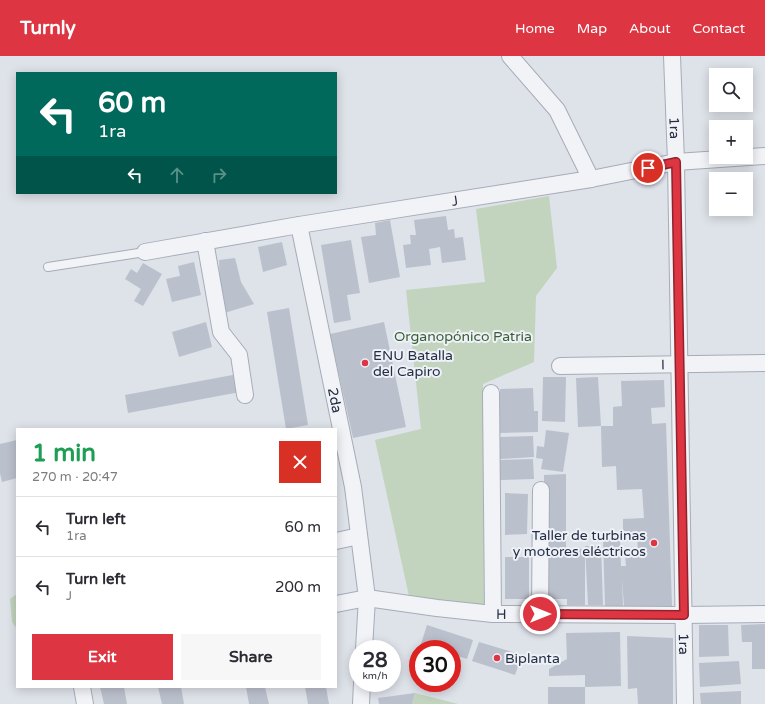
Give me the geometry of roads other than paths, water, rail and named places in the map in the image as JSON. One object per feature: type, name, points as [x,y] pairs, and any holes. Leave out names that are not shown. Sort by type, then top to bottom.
[{"type":"street","points":[[510,56],[557,110],[591,179]]},
{"type":"street","name":"1ra","points":[[672,56],[676,162],[685,704]]},
{"type":"street","name":"J","points":[[145,252],[299,225],[591,179],[676,162],[765,156]]},
{"type":"street","name":"2da","points":[[299,225],[353,487],[367,598],[365,640]]},
{"type":"street","points":[[205,241],[221,332],[238,355],[245,395]]},
{"type":"street","name":"I","points":[[560,366],[765,363]]},
{"type":"street","points":[[491,393],[493,614]]},
{"type":"street","points":[[540,614],[541,490]]},
{"type":"street","points":[[337,541],[359,536]]},
{"type":"street","name":"H","points":[[337,604],[367,598],[493,614],[765,614]]},
{"type":"street","points":[[82,688],[85,704]]},
{"type":"street","points":[[361,704],[362,692]]},
{"type":"lane","points":[[48,267],[145,252]]},
{"type":"place","name":"ENU Batalla del Capiro","points":[[365,363]]},
{"type":"place","name":"Taller de turbinas y motores eléctricos","points":[[654,543]]},
{"type":"place","name":"Biplanta","points":[[497,658]]},
{"type":"park label","name":"Organopónico Patria","points":[[463,336]]}]
